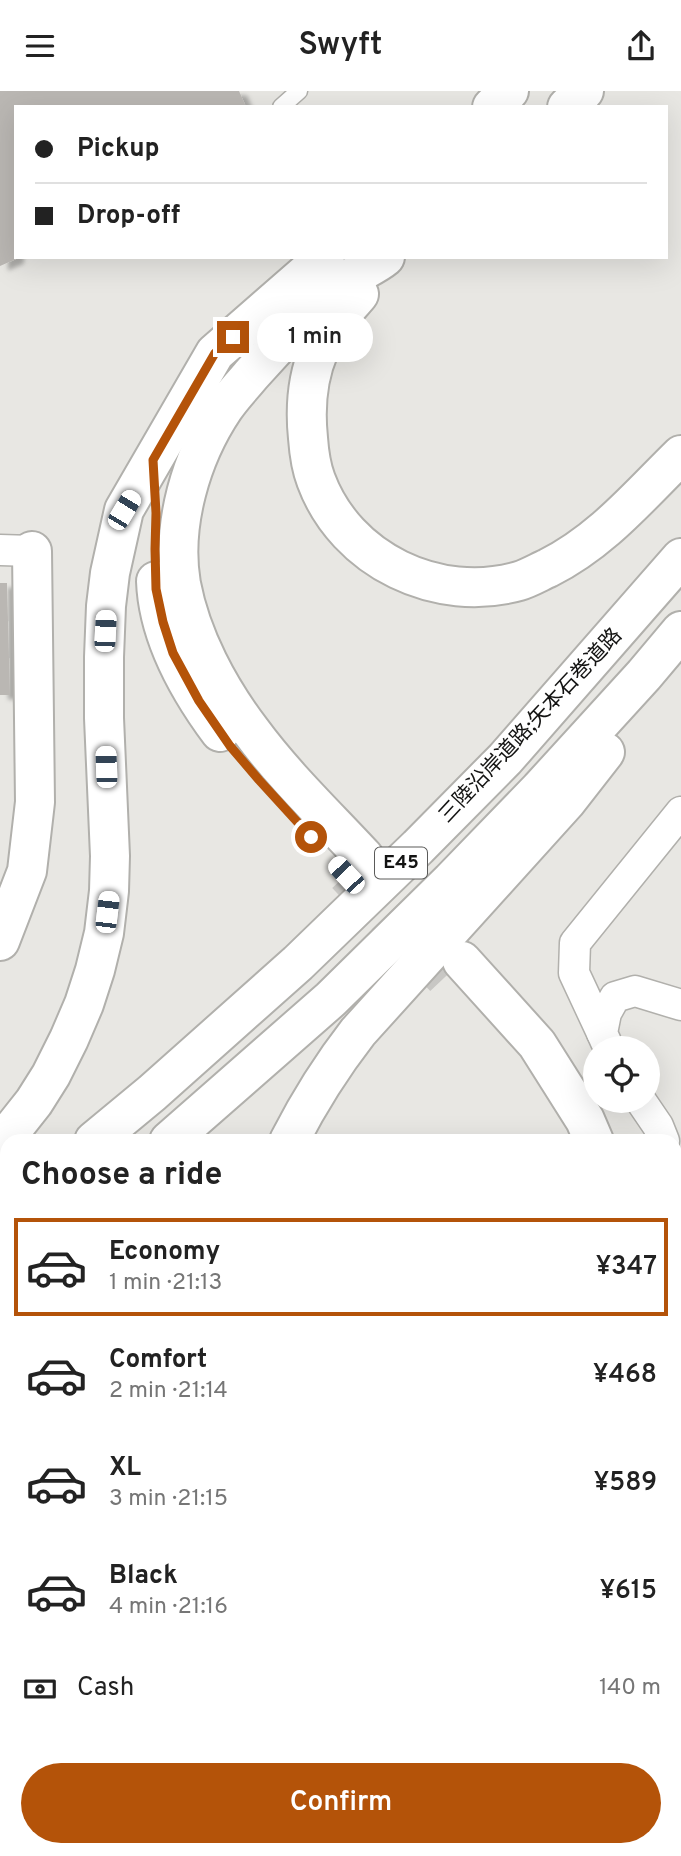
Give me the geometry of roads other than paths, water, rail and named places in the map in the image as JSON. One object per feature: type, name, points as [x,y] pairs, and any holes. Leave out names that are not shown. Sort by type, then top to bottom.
[{"type":"main road","points":[[494,105],[509,91]]},
{"type":"main road","points":[[569,105],[584,91]]},
{"type":"main road","points":[[9,1134],[34,1102],[69,1039],[84,1004],[104,933],[110,856],[104,718],[106,606],[115,545],[124,510],[215,353],[323,259]]},
{"type":"main road","points":[[153,460],[156,589],[173,653],[209,716],[259,780],[355,866],[283,769],[251,732],[218,681],[188,614],[181,582],[179,554],[187,487],[196,461],[224,407],[277,345],[348,280],[383,259]]},
{"type":"main road","points":[[383,259],[365,289],[334,323],[318,350],[309,384],[305,416],[316,479],[332,513],[358,543],[393,569],[424,581],[457,588],[492,587],[522,581],[575,552],[608,527],[681,455]]},
{"type":"main road","points":[[0,941],[27,871],[35,802],[16,550]]},
{"type":"main road","name":"三陸沿岸道路;矢本石巻道路","points":[[102,1134],[298,963],[418,847],[505,759],[681,558]]},
{"type":"main road","name":"E45","points":[[177,1134],[331,999],[451,881],[540,789],[681,631]]},
{"type":"main road","points":[[293,1134],[333,1064],[566,802],[659,683],[681,650]]},
{"type":"main road","points":[[563,1134],[531,1082],[453,970],[537,1044],[591,1134]]},
{"type":"street","points":[[604,1036],[574,973],[575,943],[680,814]]},
{"type":"street","points":[[606,1036],[606,1013],[615,997],[635,991],[681,1005]]},
{"type":"street","points":[[650,1113],[661,1134]]},
{"type":"lane","points":[[283,105],[299,91]]},
{"type":"tunnel","points":[[346,875],[444,978]]}]
